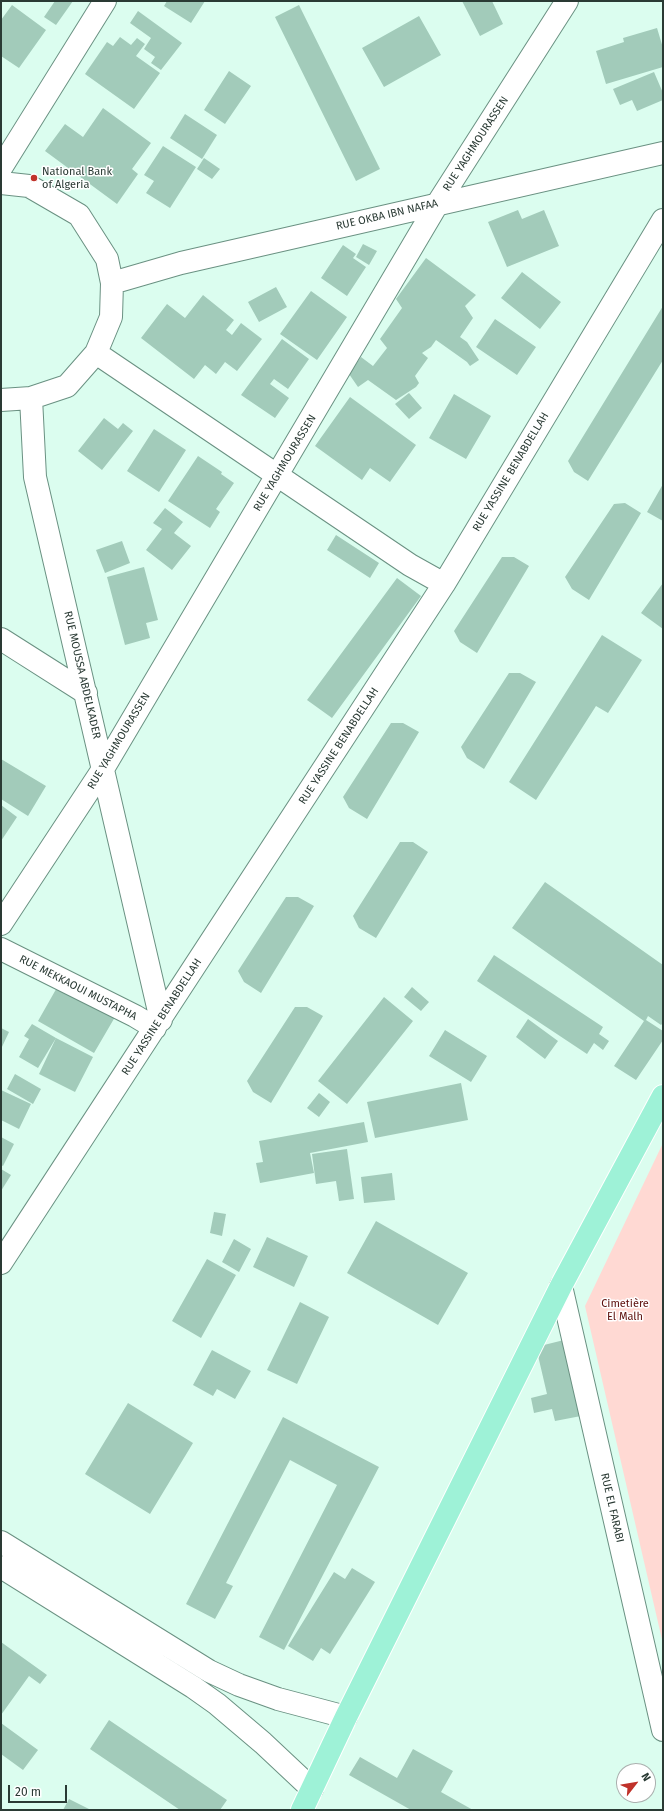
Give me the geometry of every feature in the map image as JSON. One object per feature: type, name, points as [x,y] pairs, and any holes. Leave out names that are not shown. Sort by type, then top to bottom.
[{"type":"main road","points":[[302,1810],[346,1717],[561,1286],[663,1096]]},
{"type":"street","points":[[1,168],[105,1]]},
{"type":"street","name":"RUE YAGHMOURASSEN","points":[[1,924],[103,769],[278,476],[438,203],[567,1]]},
{"type":"street","name":"RUE OKBA IBN NAFAA","points":[[112,283],[181,264],[438,203],[663,153]]},
{"type":"street","points":[[1,183],[29,186],[79,215],[107,259],[112,283],[111,317],[96,354],[67,386],[31,398],[1,400]]},
{"type":"street","name":"RUE YASSINE BENABDELLAH","points":[[1,1263],[444,584],[663,220]]},
{"type":"street","points":[[96,354],[410,565],[444,584]]},
{"type":"street","name":"RUE MOUSSA ABDELKADER","points":[[31,398],[36,477],[86,692],[158,1024]]},
{"type":"street","points":[[1,639],[86,692]]},
{"type":"street","name":"RUE MEKKAOUI MUSTAPHA","points":[[1,950],[128,1013],[158,1024]]},
{"type":"street","name":"RUE EL FARABI","points":[[561,1286],[663,1730]]},
{"type":"street","points":[[1,1542],[209,1671],[239,1685],[278,1699],[346,1717]]},
{"type":"street","points":[[1,1567],[193,1687],[217,1704],[263,1743],[312,1789]]},
{"type":"green space","name":"Cimetière El Malh","points":[[663,1143],[663,1644],[585,1306]]},
{"type":"building","points":[[55,1],[73,1],[56,25],[44,17]]},
{"type":"building","points":[[167,1],[205,1],[191,23],[164,6]]},
{"type":"building","points":[[462,1],[492,1],[503,24],[480,36]]},
{"type":"building","points":[[12,5],[46,30],[19,68],[1,56],[1,20]]},
{"type":"building","points":[[299,5],[380,169],[356,181],[275,17]]},
{"type":"building","points":[[138,11],[182,43],[161,70],[151,63],[155,57],[144,49],[151,38],[130,23]]},
{"type":"building","points":[[419,16],[441,55],[384,87],[362,48]]},
{"type":"building","points":[[657,28],[663,48],[663,67],[606,84],[596,51],[624,42],[623,38]]},
{"type":"building","points":[[120,37],[131,45],[137,38],[145,44],[136,56],[160,73],[134,109],[85,74],[107,42],[113,46]]},
{"type":"building","points":[[229,71],[251,86],[225,124],[204,110]]},
{"type":"building","points":[[654,72],[663,93],[663,100],[637,111],[632,100],[620,105],[613,89]]},
{"type":"building","points":[[103,108],[151,143],[132,169],[138,174],[117,204],[45,151],[65,124],[83,137]]},
{"type":"building","points":[[185,114],[217,135],[202,159],[170,138]]},
{"type":"building","points":[[163,146],[196,167],[170,208],[146,193],[154,181],[144,175]]},
{"type":"building","points":[[204,158],[220,169],[212,179],[197,169]]},
{"type":"building","points":[[518,210],[522,219],[544,210],[559,246],[507,267],[488,222]]},
{"type":"building","points":[[363,244],[377,251],[369,265],[356,257]]},
{"type":"building","points":[[343,245],[356,254],[353,258],[366,267],[347,296],[321,278]]},
{"type":"building","points":[[426,258],[476,295],[465,306],[473,318],[460,337],[467,342],[479,360],[470,366],[467,362],[436,340],[431,347],[422,353],[428,358],[415,376],[419,383],[416,387],[396,400],[368,380],[358,387],[349,374],[361,357],[373,366],[387,348],[380,339],[402,308],[396,299]]},
{"type":"building","points":[[522,272],[561,302],[540,329],[501,298]]},
{"type":"building","points":[[276,287],[287,307],[259,322],[248,302]]},
{"type":"building","points":[[311,291],[347,317],[317,360],[280,334]]},
{"type":"building","points":[[203,295],[234,320],[226,330],[232,335],[241,323],[262,339],[237,371],[225,362],[216,374],[205,365],[194,379],[141,338],[167,304],[185,318]]},
{"type":"building","points":[[663,306],[663,360],[588,481],[574,472],[568,461]]},
{"type":"building","points":[[495,319],[536,347],[517,375],[476,347]]},
{"type":"building","points":[[282,339],[309,359],[288,389],[274,379],[270,384],[289,398],[275,418],[241,395]]},
{"type":"building","points":[[409,393],[422,408],[409,419],[395,404]]},
{"type":"building","points":[[454,394],[491,416],[466,459],[429,438]]},
{"type":"building","points":[[350,397],[416,445],[390,482],[370,468],[362,480],[315,446]]},
{"type":"building","points":[[104,418],[118,429],[123,423],[133,431],[102,470],[78,451]]},
{"type":"building","points":[[154,429],[186,450],[159,492],[127,471]]},
{"type":"building","points":[[198,456],[222,472],[221,474],[234,483],[216,509],[220,512],[210,528],[168,501]]},
{"type":"building","points":[[663,484],[663,521],[647,512]]},
{"type":"building","points":[[625,503],[641,513],[589,600],[572,589],[565,577],[614,504]]},
{"type":"building","points":[[165,508],[183,522],[174,533],[191,546],[172,570],[146,550],[162,529],[153,523]]},
{"type":"building","points":[[336,535],[379,563],[370,578],[327,550]]},
{"type":"building","points":[[122,541],[130,563],[105,573],[96,550]]},
{"type":"building","points":[[502,557],[514,557],[529,566],[477,653],[460,642],[454,631]]},
{"type":"building","points":[[144,567],[158,620],[146,623],[150,638],[125,645],[107,577]]},
{"type":"building","points":[[397,578],[421,596],[332,718],[307,700]]},
{"type":"building","points":[[663,583],[663,629],[641,613]]},
{"type":"building","points":[[602,635],[642,660],[608,713],[596,706],[536,800],[509,782]]},
{"type":"building","points":[[509,673],[520,673],[536,682],[484,769],[467,758],[461,747]]},
{"type":"building","points":[[391,723],[403,723],[419,732],[367,819],[349,808],[343,797]]},
{"type":"building","points":[[1,759],[46,786],[28,816],[1,799]]},
{"type":"building","points":[[1,805],[17,817],[1,841]]},
{"type":"building","points":[[400,842],[413,842],[428,852],[376,938],[359,928],[353,916]]},
{"type":"building","points":[[545,882],[663,965],[663,1023],[661,1025],[648,1016],[646,1020],[663,1031],[663,1040],[636,1080],[614,1066],[644,1021],[512,928]]},
{"type":"building","points":[[286,897],[298,897],[314,906],[261,993],[244,982],[238,971]]},
{"type":"building","points":[[494,955],[603,1027],[599,1034],[609,1041],[603,1050],[594,1043],[587,1054],[477,981]]},
{"type":"building","points":[[59,984],[115,1017],[94,1053],[38,1021]]},
{"type":"building","points":[[412,987],[429,1002],[421,1011],[404,997]]},
{"type":"building","points":[[384,997],[413,1021],[347,1104],[318,1081]]},
{"type":"building","points":[[295,1007],[307,1007],[323,1016],[271,1103],[253,1092],[247,1081]]},
{"type":"building","points":[[528,1019],[558,1041],[545,1059],[516,1037]]},
{"type":"building","points":[[32,1024],[56,1038],[38,1068],[19,1057],[29,1039],[24,1036]]},
{"type":"building","points":[[1,1028],[9,1032],[1,1049]]},
{"type":"building","points":[[445,1030],[487,1056],[471,1082],[429,1056]]},
{"type":"building","points":[[56,1038],[93,1057],[75,1092],[39,1074]]},
{"type":"building","points":[[15,1074],[41,1089],[33,1104],[7,1089]]},
{"type":"building","points":[[461,1083],[468,1120],[375,1138],[367,1102]]},
{"type":"building","points":[[1,1090],[31,1104],[19,1129],[1,1120]]},
{"type":"building","points":[[319,1093],[330,1102],[319,1117],[307,1108]]},
{"type":"building","points":[[364,1122],[368,1142],[310,1153],[314,1173],[260,1183],[256,1163],[263,1162],[259,1141]]},
{"type":"building","points":[[1,1137],[14,1144],[3,1166],[1,1165]]},
{"type":"building","points":[[347,1149],[354,1199],[339,1201],[336,1181],[316,1184],[312,1154]]},
{"type":"building","points":[[1,1169],[11,1175],[1,1191]]},
{"type":"building","points":[[392,1173],[395,1200],[364,1203],[361,1177]]},
{"type":"building","points":[[214,1212],[226,1214],[222,1236],[210,1233]]},
{"type":"building","points":[[376,1221],[468,1273],[438,1325],[347,1273]]},
{"type":"building","points":[[267,1237],[308,1256],[294,1287],[253,1267]]},
{"type":"building","points":[[234,1239],[251,1249],[239,1272],[222,1262]]},
{"type":"building","points":[[207,1259],[236,1275],[201,1338],[172,1321]]},
{"type":"building","points":[[300,1302],[329,1317],[297,1384],[267,1370]]},
{"type":"building","points":[[564,1340],[581,1416],[555,1421],[552,1409],[534,1413],[531,1398],[547,1394],[536,1347]]},
{"type":"building","points":[[212,1350],[251,1371],[235,1399],[217,1389],[213,1396],[193,1385]]},
{"type":"building","points":[[128,1403],[193,1443],[150,1514],[85,1474]]},
{"type":"building","points":[[283,1417],[379,1467],[284,1650],[259,1637],[337,1485],[290,1460],[226,1583],[233,1586],[215,1619],[186,1604]]},
{"type":"building","points":[[352,1568],[375,1582],[330,1654],[321,1648],[313,1661],[288,1646],[334,1572],[345,1579]]},
{"type":"building","points":[[1,1642],[47,1675],[40,1684],[29,1676],[1,1715]]},
{"type":"building","points":[[109,1720],[227,1800],[220,1810],[180,1810],[90,1749]]},
{"type":"building","points":[[1,1723],[38,1750],[23,1770],[1,1754]]},
{"type":"building","points":[[413,1749],[453,1771],[441,1792],[473,1810],[411,1810],[349,1775],[360,1757],[397,1778]]},
{"type":"building","points":[[69,1799],[91,1810],[63,1810]]},
{"type":"place","name":"National Bank of Algeria","points":[[34,178]]}]
